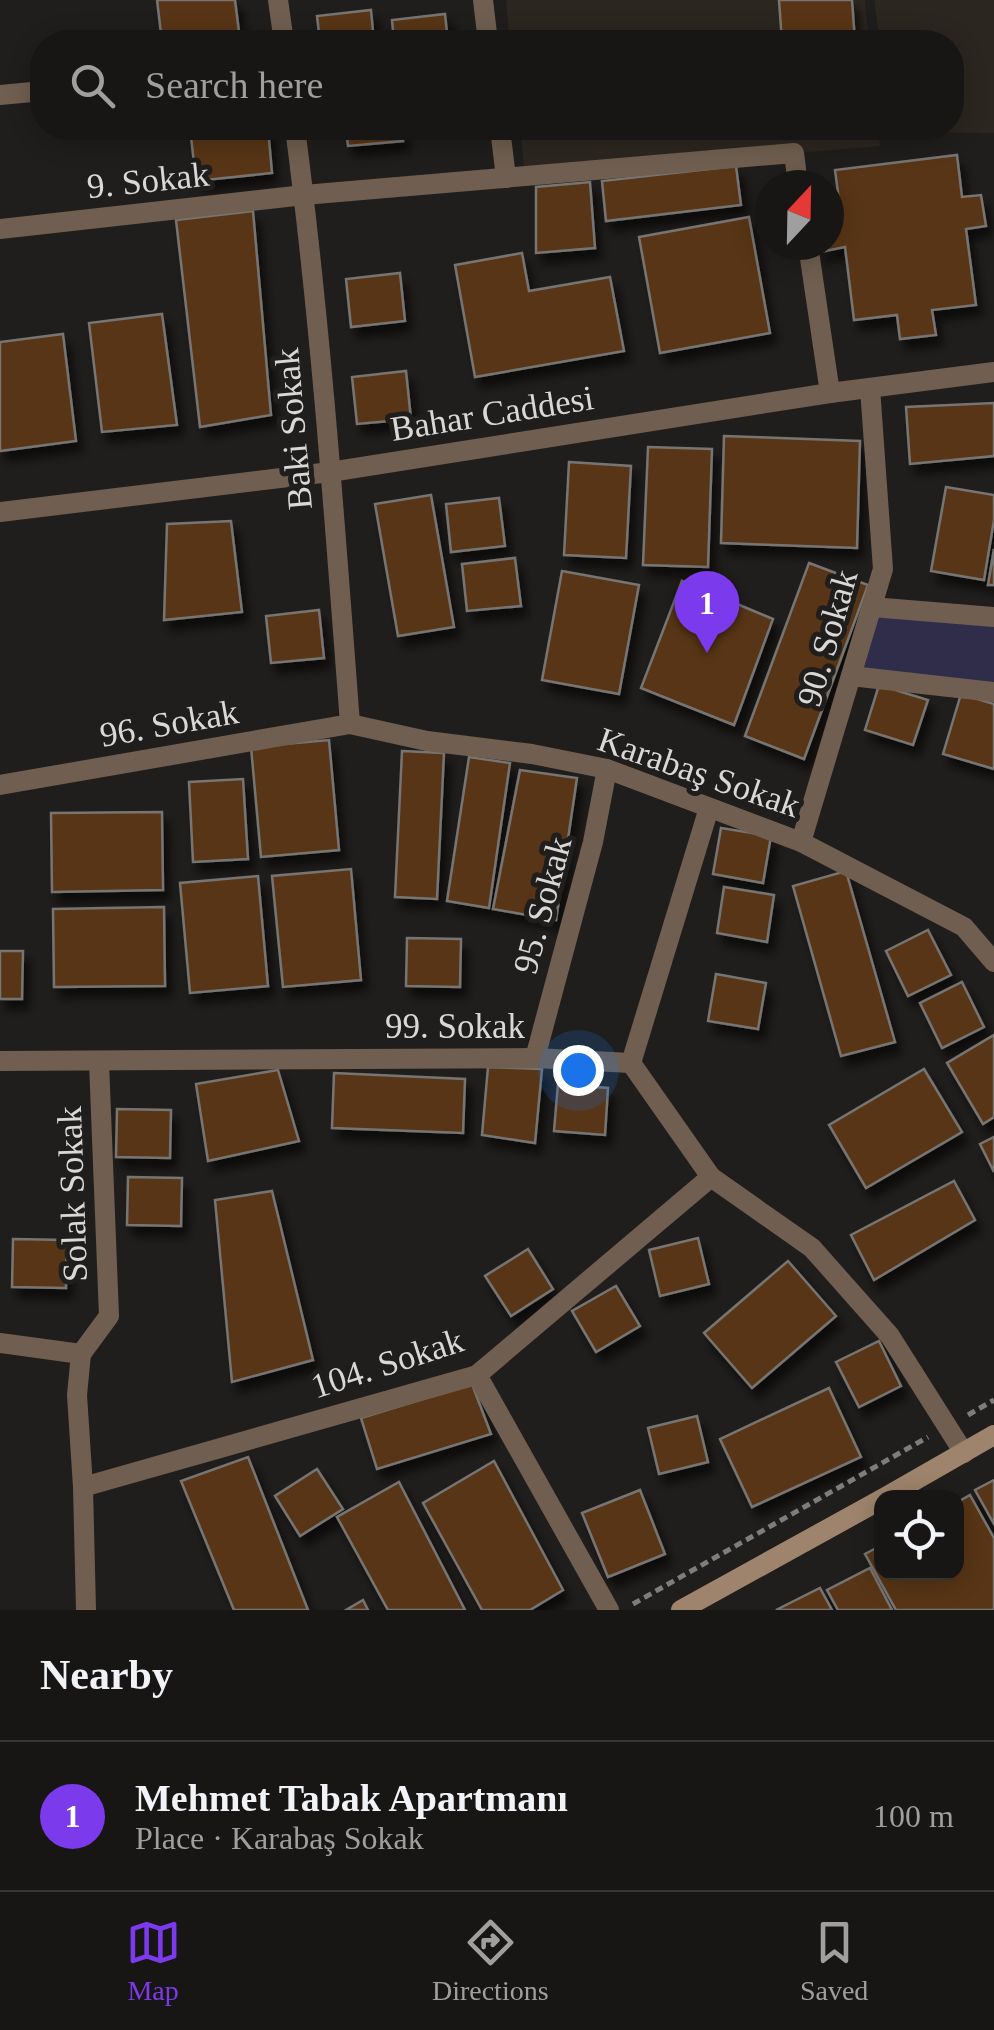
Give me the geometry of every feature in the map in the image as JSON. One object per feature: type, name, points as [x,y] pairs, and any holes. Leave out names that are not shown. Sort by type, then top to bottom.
[{"type":"main road","points":[[897,1490],[994,1436]]},
{"type":"main road","points":[[682,1610],[874,1503]]},
{"type":"street","points":[[278,0],[282,30]]},
{"type":"street","points":[[482,0],[486,30]]},
{"type":"street","points":[[0,95],[30,91]]},
{"type":"street","name":"Baki Sokak","points":[[297,140],[330,472],[350,724]]},
{"type":"street","points":[[501,140],[506,178]]},
{"type":"street","name":"9. Sokak","points":[[0,229],[304,195],[794,153],[796,170]]},
{"type":"street","points":[[810,260],[830,394]]},
{"type":"street","name":"Bahar Caddesi","points":[[0,512],[330,472],[994,372]]},
{"type":"street","name":"90. Sokak","points":[[801,842],[884,569],[870,388]]},
{"type":"street","points":[[872,607],[994,617]]},
{"type":"street","points":[[851,676],[994,692]]},
{"type":"street","name":"Karabaş Sokak","points":[[350,724],[426,741],[607,768],[801,842],[964,927],[994,962]]},
{"type":"street","name":"96. Sokak","points":[[0,785],[350,724]]},
{"type":"street","name":"95. Sokak","points":[[535,1058],[593,842],[607,768]]},
{"type":"street","points":[[709,808],[630,1063],[711,1177],[812,1248],[890,1336],[964,1453]]},
{"type":"street","name":"99. Sokak","points":[[0,1061],[535,1058],[630,1063]]},
{"type":"street","name":"Solak Sokak","points":[[80,1354],[109,1316],[99,1062]]},
{"type":"street","name":"104. Sokak","points":[[83,1487],[476,1375],[711,1177]]},
{"type":"street","points":[[0,1343],[80,1354],[76,1396],[86,1610]]},
{"type":"street","points":[[476,1375],[609,1610]]},
{"type":"path","points":[[622,1610],[994,1400]]},
{"type":"shaded area","points":[[506,0],[865,0],[868,30],[509,30]]},
{"type":"shaded area","points":[[874,0],[994,0],[994,133],[964,133],[964,30],[878,30]]},
{"type":"shaded area","points":[[521,140],[879,140],[880,146],[525,176]]},
{"type":"shaded area","points":[[874,609],[994,622],[994,691],[855,673]]},
{"type":"building","points":[[157,0],[235,0],[239,30],[161,30]]},
{"type":"building","points":[[779,0],[852,0],[854,30],[781,30]]},
{"type":"building","points":[[371,10],[373,30],[319,30],[317,16]]},
{"type":"building","points":[[445,14],[447,30],[393,30],[392,20]]},
{"type":"building","points":[[191,140],[269,140],[272,173],[196,181]]},
{"type":"building","points":[[347,140],[403,140],[403,141],[348,146]]},
{"type":"building","points":[[957,155],[962,197],[981,195],[986,226],[966,229],[976,305],[932,310],[936,335],[900,339],[897,315],[854,320],[844,247],[844,170],[835,170]]},
{"type":"building","points":[[736,166],[741,205],[606,221],[602,181]]},
{"type":"building","points":[[590,182],[595,248],[536,253],[536,187]]},
{"type":"building","points":[[253,211],[271,415],[200,427],[176,220]]},
{"type":"building","points":[[749,217],[770,333],[660,353],[639,237]]},
{"type":"building","points":[[522,253],[529,291],[610,277],[624,351],[475,377],[455,265]]},
{"type":"building","points":[[400,273],[405,321],[351,327],[346,279]]},
{"type":"building","points":[[162,314],[177,425],[102,432],[89,323]]},
{"type":"building","points":[[63,334],[76,441],[0,451],[0,342]]},
{"type":"building","points":[[406,371],[411,419],[357,424],[352,377]]},
{"type":"building","points":[[994,403],[994,456],[910,464],[906,407]]},
{"type":"building","points":[[724,436],[860,441],[857,548],[721,543]]},
{"type":"building","points":[[648,447],[712,449],[708,567],[643,565]]},
{"type":"building","points":[[569,462],[631,466],[626,558],[564,555]]},
{"type":"building","points":[[946,487],[994,495],[984,580],[931,571]]},
{"type":"building","points":[[431,495],[454,627],[398,636],[375,504]]},
{"type":"building","points":[[499,498],[505,546],[451,552],[446,504]]},
{"type":"building","points":[[231,521],[242,612],[164,620],[167,524]]},
{"type":"building","points":[[994,549],[994,585],[988,585]]},
{"type":"building","points":[[515,558],[521,606],[467,611],[462,564]]},
{"type":"building","points":[[809,563],[868,585],[804,759],[745,736]]},
{"type":"building","points":[[562,571],[639,585],[619,694],[542,680]]},
{"type":"building","points":[[682,581],[773,619],[734,725],[641,688]]},
{"type":"building","points":[[319,610],[324,658],[271,663],[266,616]]},
{"type":"building","points":[[879,685],[928,700],[913,745],[865,730]]},
{"type":"building","points":[[961,694],[994,704],[994,769],[943,754]]},
{"type":"building","points":[[329,740],[339,850],[261,857],[251,747]]},
{"type":"building","points":[[402,751],[444,753],[437,899],[395,897]]},
{"type":"building","points":[[469,757],[510,763],[489,908],[447,901]]},
{"type":"building","points":[[520,770],[577,778],[556,920],[493,909]]},
{"type":"building","points":[[243,779],[248,859],[193,862],[189,782]]},
{"type":"building","points":[[162,812],[163,890],[52,892],[51,813]]},
{"type":"building","points":[[721,828],[771,836],[763,883],[713,874]]},
{"type":"building","points":[[351,869],[361,980],[283,987],[272,876]]},
{"type":"building","points":[[846,871],[895,1042],[841,1056],[793,886]]},
{"type":"building","points":[[258,876],[268,986],[190,993],[180,883]]},
{"type":"building","points":[[724,887],[774,895],[767,942],[717,933]]},
{"type":"building","points":[[164,907],[165,986],[54,987],[53,909]]},
{"type":"building","points":[[928,930],[951,975],[908,996],[886,951]]},
{"type":"building","points":[[407,938],[461,939],[460,987],[406,986]]},
{"type":"building","points":[[0,951],[23,951],[22,999],[0,999]]},
{"type":"building","points":[[716,974],[766,983],[758,1029],[708,1021]]},
{"type":"building","points":[[962,982],[984,1027],[942,1048],[920,1003]]},
{"type":"building","points":[[994,1035],[994,1117],[983,1124],[947,1063]]},
{"type":"building","points":[[488,1067],[542,1069],[535,1143],[482,1135]]},
{"type":"building","points":[[924,1069],[962,1132],[866,1188],[829,1125]]},
{"type":"building","points":[[278,1070],[299,1141],[208,1161],[196,1084]]},
{"type":"building","points":[[334,1073],[465,1079],[463,1133],[332,1128]]},
{"type":"building","points":[[558,1084],[608,1088],[605,1135],[554,1131]]},
{"type":"building","points":[[117,1109],[171,1110],[170,1158],[116,1157]]},
{"type":"building","points":[[994,1137],[994,1172],[980,1144]]},
{"type":"building","points":[[128,1177],[182,1178],[181,1226],[127,1225]]},
{"type":"building","points":[[954,1181],[975,1220],[874,1280],[851,1235]]},
{"type":"building","points":[[272,1191],[313,1360],[232,1382],[215,1200]]},
{"type":"building","points":[[698,1238],[709,1284],[660,1296],[649,1250]]},
{"type":"building","points":[[13,1239],[67,1240],[66,1288],[12,1287]]},
{"type":"building","points":[[528,1249],[553,1289],[511,1316],[485,1276]]},
{"type":"building","points":[[788,1261],[836,1316],[752,1388],[704,1333]]},
{"type":"building","points":[[616,1286],[640,1326],[596,1352],[572,1311]]},
{"type":"building","points":[[879,1341],[901,1386],[859,1407],[836,1362]]},
{"type":"building","points":[[472,1384],[491,1434],[377,1469],[361,1418]]},
{"type":"building","points":[[829,1388],[861,1457],[752,1507],[720,1439]]},
{"type":"building","points":[[697,1416],[708,1462],[659,1474],[648,1428]]},
{"type":"building","points":[[248,1457],[308,1610],[234,1610],[181,1481]]},
{"type":"building","points":[[494,1461],[563,1590],[530,1610],[482,1610],[423,1503]]},
{"type":"building","points":[[317,1469],[343,1509],[300,1536],[275,1496]]},
{"type":"building","points":[[994,1480],[994,1524],[975,1490]]},
{"type":"building","points":[[399,1482],[465,1610],[388,1610],[337,1517]]},
{"type":"building","points":[[640,1490],[665,1554],[608,1577],[582,1513]]},
{"type":"building","points":[[970,1495],[994,1538],[994,1610],[896,1610],[879,1580],[964,1580],[964,1498]]},
{"type":"building","points":[[874,1549],[874,1570],[865,1554]]},
{"type":"building","points":[[870,1568],[892,1610],[838,1610],[827,1590]]},
{"type":"building","points":[[820,1588],[832,1610],[776,1610]]},
{"type":"building","points":[[363,1600],[368,1610],[346,1610]]},
{"type":"place","name":"Mehmet Tabak Apartmanı","points":[[707,653]]}]
